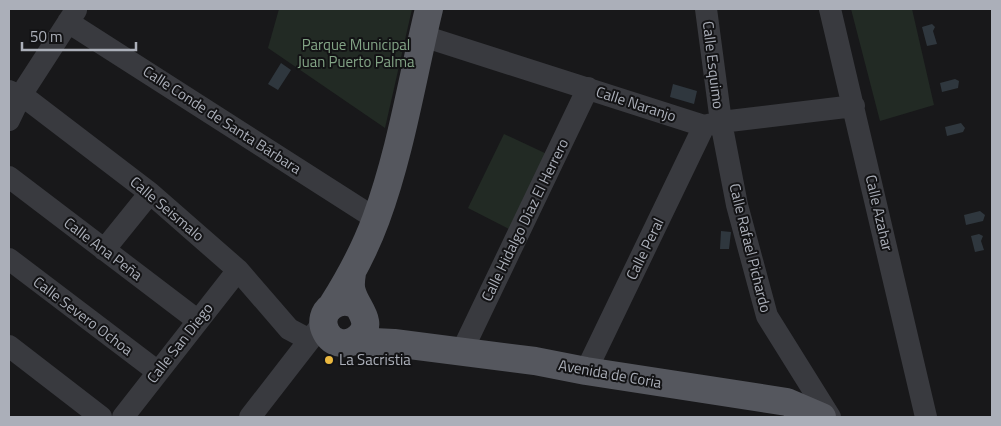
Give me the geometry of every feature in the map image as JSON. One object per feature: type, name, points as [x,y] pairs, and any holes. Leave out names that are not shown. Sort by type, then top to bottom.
[{"type":"main road","points":[[341,325],[352,292],[352,273],[376,219],[396,157],[429,9]]},
{"type":"main road","name":"Avenida de Coria","points":[[341,325],[394,343],[535,361],[586,371],[786,402],[822,417]]},
{"type":"street","name":"Calle Esquimo","points":[[706,9],[712,124]]},
{"type":"street","name":"Calle Azahar","points":[[830,9],[926,417]]},
{"type":"street","points":[[9,120],[15,93],[72,15]]},
{"type":"street","name":"Calle Conde de Santa Bárbara","points":[[72,15],[376,219]]},
{"type":"street","name":"Calle Naranjo","points":[[423,36],[588,88],[712,124],[854,106]]},
{"type":"street","name":"Calle Hidalgo Díaz El Herrero","points":[[462,351],[588,88]]},
{"type":"street","name":"Calle Seismalo","points":[[15,93],[150,193],[238,270],[289,329],[304,337],[341,325]]},
{"type":"street","name":"Calle Peral","points":[[586,371],[712,124]]},
{"type":"street","name":"Calle Rafael Pichardo","points":[[712,124],[737,205],[767,316],[830,417]]},
{"type":"street","name":"Calle Ana Peña","points":[[9,177],[197,320]]},
{"type":"street","points":[[104,250],[150,193]]},
{"type":"street","name":"Calle Severo Ochoa","points":[[9,259],[158,372]]},
{"type":"street","name":"Calle San Diego","points":[[123,417],[238,270]]},
{"type":"street","points":[[250,417],[295,360],[316,348],[341,325]]},
{"type":"street","points":[[9,346],[101,417]]},
{"type":"green space","name":"Parque Municipal Juan Puerto Palma","points":[[279,9],[412,9],[385,128],[268,48]]},
{"type":"green space","points":[[851,9],[912,9],[934,105],[880,121]]},
{"type":"green space","points":[[504,134],[549,155],[513,231],[468,208]]},
{"type":"shaded area","points":[[932,24],[935,27],[933,31],[937,44],[927,46],[922,27]]},
{"type":"shaded area","points":[[281,63],[291,70],[278,90],[268,84]]},
{"type":"shaded area","points":[[955,79],[959,81],[958,88],[942,92],[940,83]]},
{"type":"shaded area","points":[[673,84],[697,91],[694,104],[670,97]]},
{"type":"shaded area","points":[[961,123],[965,128],[963,132],[947,136],[945,127]]},
{"type":"shaded area","points":[[980,211],[985,215],[983,221],[966,225],[964,215]]},
{"type":"shaded area","points":[[721,231],[731,232],[729,249],[720,249]]},
{"type":"shaded area","points":[[979,234],[983,236],[981,241],[984,250],[975,252],[971,236]]},
{"type":"place","name":"La Sacristia","points":[[329,360]]}]
